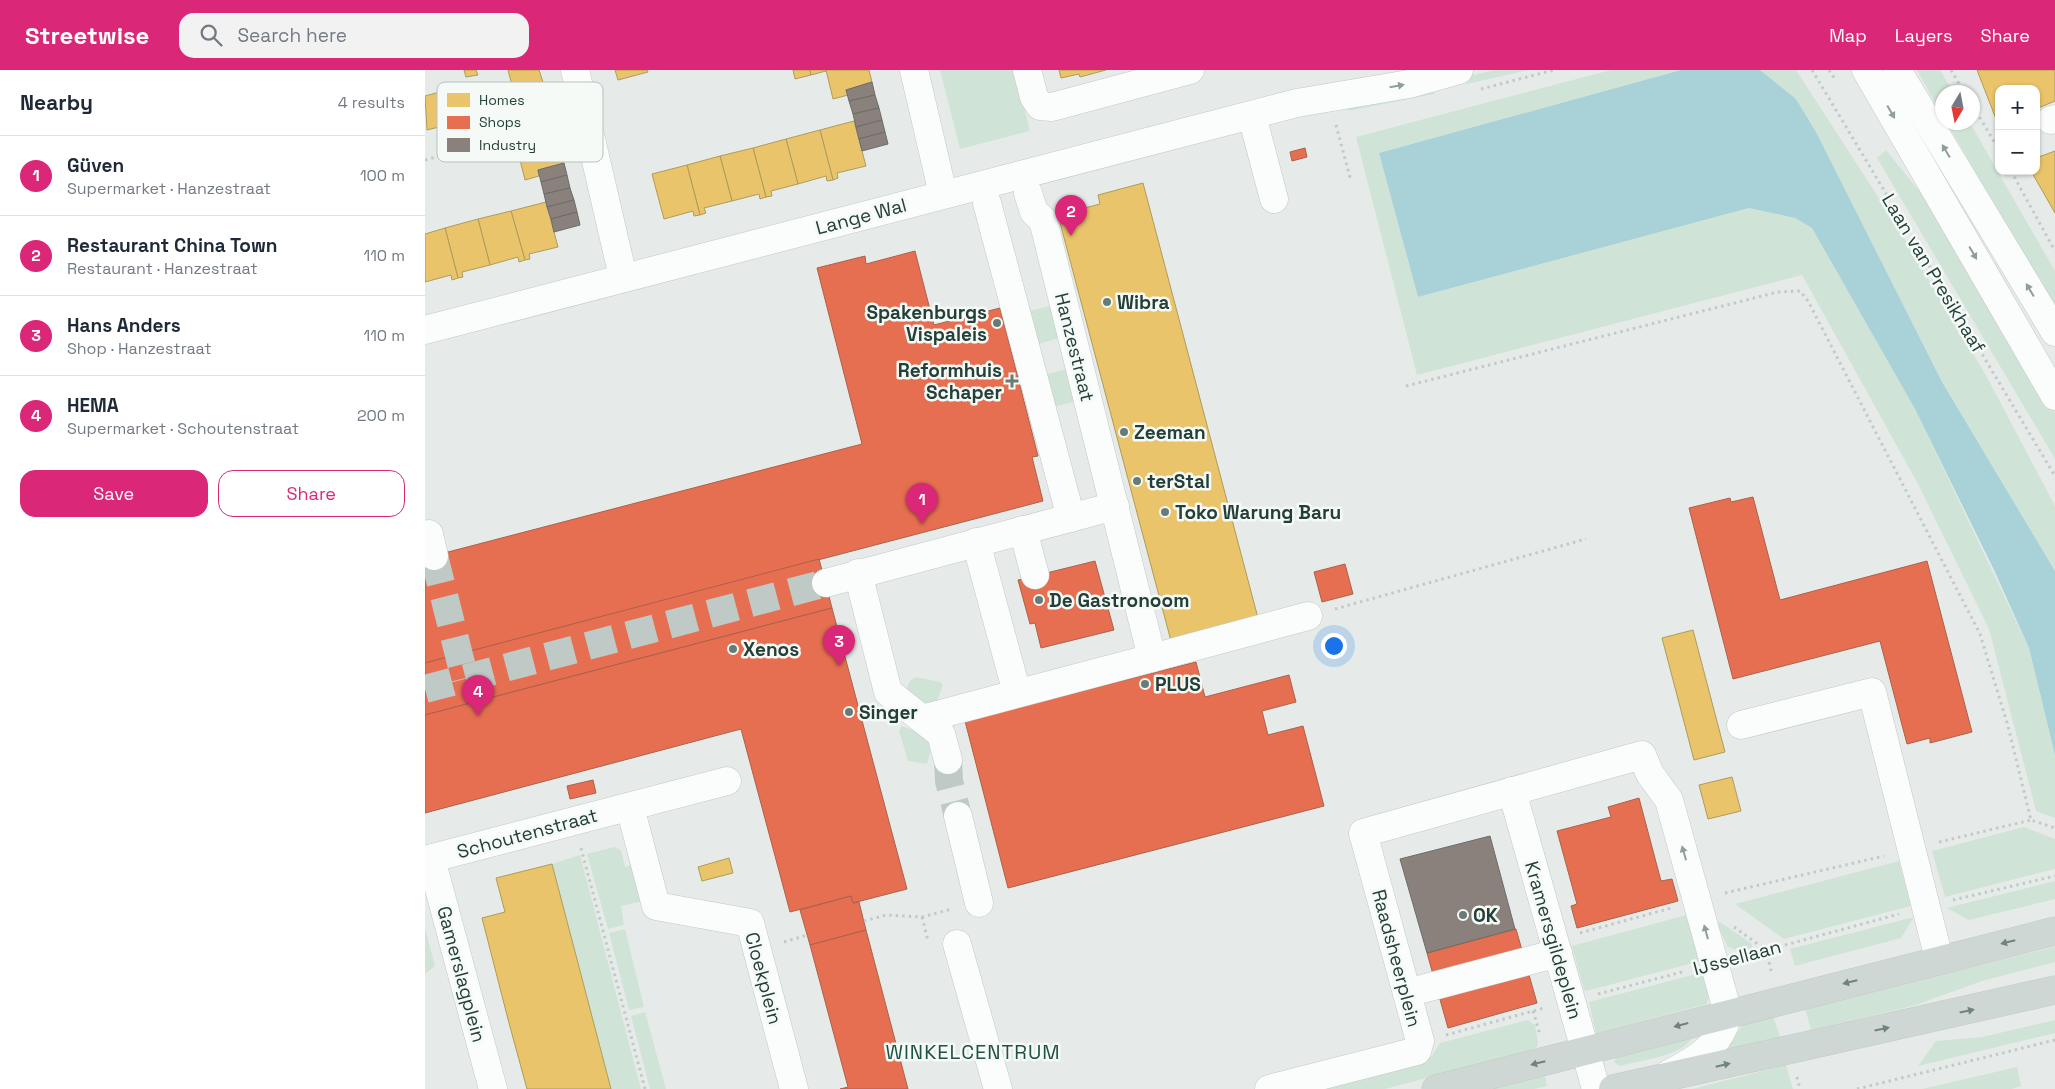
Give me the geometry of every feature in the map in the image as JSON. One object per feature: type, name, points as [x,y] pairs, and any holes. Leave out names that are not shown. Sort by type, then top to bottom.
[{"type":"main road","points":[[1435,1089],[2055,930]]},
{"type":"main road","points":[[1613,1089],[2055,990]]},
{"type":"street","points":[[914,70],[943,194]]},
{"type":"street","points":[[1027,70],[1034,97],[1040,106],[1052,107],[1190,70]]},
{"type":"street","name":"Lange Wal","points":[[425,330],[623,277],[767,242],[943,194],[1252,116],[1297,103],[1381,70]]},
{"type":"street","name":"Lange Wal","points":[[1297,103],[1409,84],[1459,70]]},
{"type":"street","points":[[1867,70],[2055,396]]},
{"type":"street","points":[[1897,70],[2055,332]]},
{"type":"street","points":[[1252,116],[1274,199]]},
{"type":"street","points":[[596,162],[623,277]]},
{"type":"street","name":"Hanzestraat","points":[[1028,193],[1034,212],[1043,220],[1152,658]]},
{"type":"street","points":[[987,203],[1071,518]]},
{"type":"street","points":[[826,583],[1115,506]]},
{"type":"street","points":[[1023,530],[1035,575]]},
{"type":"street","points":[[976,542],[1017,693]]},
{"type":"street","points":[[858,573],[888,692],[941,734],[948,760]]},
{"type":"street","points":[[922,718],[1308,616]]},
{"type":"street","points":[[1741,725],[1872,692],[1939,959]]},
{"type":"street","points":[[1512,791],[1642,755],[1650,774],[1669,800],[1728,1013],[1725,1027],[1713,1045],[1691,1062],[1659,1080]]},
{"type":"street","points":[[630,807],[727,781]]},
{"type":"street","name":"Raadsheerplein","points":[[1269,1089],[1417,1051],[1420,1042],[1363,833],[1512,791]]},
{"type":"street","name":"Kramersgildeplein","points":[[1512,791],[1596,1089]]},
{"type":"street","name":"Schoutenstraat","points":[[428,859],[630,807]]},
{"type":"street","name":"Cloekplein","points":[[630,807],[656,906],[750,923],[795,1089]]},
{"type":"street","points":[[958,816],[979,903]]},
{"type":"street","name":"Gamerslagplein","points":[[428,859],[493,1089]]},
{"type":"street","points":[[957,944],[998,1089]]},
{"type":"street","points":[[1407,993],[1556,947]]},
{"type":"path","name":"Laan van Presikhaaf","points":[[1812,70],[2055,476]]},
{"type":"path","points":[[1829,70],[1835,79]]},
{"type":"path","points":[[1951,70],[1960,85]]},
{"type":"path","points":[[1980,116],[1995,138]]},
{"type":"path","points":[[1334,119],[1351,181]]},
{"type":"path","points":[[2013,175],[2055,251]]},
{"type":"path","points":[[1406,386],[1778,292],[1800,291],[1808,301],[1981,634],[2008,726],[2031,820]]},
{"type":"path","points":[[1308,616],[1587,539]]},
{"type":"path","points":[[1556,947],[1698,900],[2031,820],[2055,828]]},
{"type":"path","points":[[573,822],[645,1089]]},
{"type":"path","name":"IJssellaan","points":[[1420,1042],[1925,907],[2055,876]]},
{"type":"path","points":[[864,921],[886,915],[922,917],[979,903]]},
{"type":"path","points":[[1857,1089],[2055,1040]]},
{"type":"green space","points":[[940,70],[1015,70],[1030,131],[960,149]]},
{"type":"green space","points":[[1495,70],[1528,70],[1467,84],[1464,77]]},
{"type":"green space","points":[[1611,70],[1681,70],[1379,153],[1418,297],[1749,208],[1795,218],[1812,228],[1915,409],[2029,648],[2055,755],[2055,818],[2036,811],[1989,629],[1918,484],[1802,275],[1417,375],[1356,137]]},
{"type":"green space","points":[[1760,70],[1796,70],[1895,223],[1987,377],[2055,506],[2055,571],[1942,382],[1816,132],[1796,99]]},
{"type":"green space","points":[[1917,70],[1940,70],[1949,85],[1935,85],[1935,102]]},
{"type":"green space","points":[[1432,85],[1434,94],[1348,111],[1347,106]]},
{"type":"green space","points":[[1951,130],[1974,130],[1995,167],[1995,175],[2000,175],[2055,271],[2055,309]]},
{"type":"green space","points":[[1886,150],[1941,218],[2055,413],[2055,459],[1877,158]]},
{"type":"green space","points":[[1058,304],[1067,336],[1035,345],[1026,312]]},
{"type":"green space","points":[[1075,367],[1084,399],[1051,408],[1043,375]]},
{"type":"green space","points":[[916,677],[940,682],[943,685],[935,707],[929,709],[906,690],[910,681]]},
{"type":"green space","points":[[902,726],[927,735],[932,746],[927,764],[908,761],[899,731]]},
{"type":"green space","points":[[2024,827],[2055,839],[2055,869],[1945,897],[1932,851]]},
{"type":"green space","points":[[614,847],[621,850],[625,867],[632,865],[644,901],[621,906],[624,925],[608,929],[587,854]]},
{"type":"green space","points":[[580,855],[641,1089],[611,1089],[552,864]]},
{"type":"green space","points":[[1899,861],[1911,906],[1784,939],[1735,904]]},
{"type":"green space","points":[[2055,881],[2055,899],[1969,920],[1947,908]]},
{"type":"green space","points":[[1690,914],[1701,961],[1584,990],[1572,946]]},
{"type":"green space","points":[[1914,917],[1901,938],[1795,966],[1790,949]]},
{"type":"green space","points":[[1720,922],[1752,944],[1752,948],[1740,951],[1728,947],[1717,924]]},
{"type":"green space","points":[[425,928],[435,966],[425,974]]},
{"type":"green space","points":[[625,929],[644,1007],[629,1010],[609,933]]},
{"type":"green space","points":[[2055,947],[2055,962],[1982,981],[1913,1006],[1811,1030],[1805,1008]]},
{"type":"green space","points":[[1704,972],[1710,990],[1707,1004],[1596,1033],[1589,1002]]},
{"type":"green space","points":[[645,1012],[666,1089],[650,1089],[631,1016]]},
{"type":"green space","points":[[1773,1016],[1779,1038],[1729,1050],[1729,1044],[1743,1025]]},
{"type":"green space","points":[[1528,1020],[1535,1025],[1538,1042],[1537,1047],[1532,1050],[1385,1089],[1316,1089],[1423,1061],[1432,1056],[1440,1043]]},
{"type":"green space","points":[[2055,1020],[2055,1033],[1918,1066],[1936,1041],[1982,1037]]},
{"type":"green space","points":[[1689,1037],[1691,1040],[1685,1046],[1668,1054],[1620,1066],[1614,1062],[1617,1056]]},
{"type":"green space","points":[[1786,1065],[1793,1089],[1692,1089]]},
{"type":"green space","points":[[2017,1067],[2021,1086],[2012,1089],[1922,1089]]},
{"type":"green space","points":[[1545,1076],[1547,1086],[1534,1089],[1494,1089]]},
{"type":"water","points":[[1681,70],[1760,70],[1796,99],[1816,132],[1942,382],[2055,571],[2055,755],[2029,648],[1995,572],[1915,409],[1812,228],[1795,218],[1749,208],[1418,297],[1379,153]]},
{"type":"pier","points":[[2055,1077],[2055,1089],[2021,1089],[2021,1086]]},
{"type":"building: Homes","points":[[464,70],[476,70],[478,75],[466,77]]},
{"type":"building: Homes","points":[[508,70],[539,70],[543,82],[511,82]]},
{"type":"building: Homes","points":[[615,70],[647,70],[648,72],[618,80]]},
{"type":"building: Homes","points":[[793,70],[810,70],[811,75],[795,79]]},
{"type":"building: Homes","points":[[810,70],[826,70],[826,71],[811,75]]},
{"type":"building: Homes","points":[[826,70],[869,70],[872,82],[846,90],[848,95],[833,99]]},
{"type":"building: Homes","points":[[1059,70],[1106,70],[1080,77],[1079,74],[1061,78]]},
{"type":"building: Homes","points":[[1977,70],[2055,70],[2055,101],[2040,107],[2040,85],[1995,85],[1995,116]]},
{"type":"building: Homes","points":[[437,93],[437,128],[427,130],[425,96]]},
{"type":"building: Homes","points":[[854,121],[866,166],[837,173],[838,178],[833,180],[820,130]]},
{"type":"building: Homes","points":[[820,130],[833,180],[827,181],[826,176],[798,184],[786,139]]},
{"type":"building: Homes","points":[[786,139],[798,184],[771,191],[772,196],[766,197],[753,148]]},
{"type":"building: Homes","points":[[753,148],[766,197],[760,199],[759,194],[732,201],[720,156]]},
{"type":"building: Homes","points":[[2055,151],[2055,213],[2033,175],[2040,175],[2040,157]]},
{"type":"building: Homes","points":[[720,156],[732,201],[704,208],[706,213],[700,215],[687,165]]},
{"type":"building: Homes","points":[[520,162],[564,162],[538,170],[539,176],[525,180]]},
{"type":"building: Homes","points":[[687,165],[700,215],[694,216],[693,211],[664,219],[652,174]]},
{"type":"building: Homes","points":[[1143,183],[1258,618],[1171,641],[1058,215],[1100,204],[1098,195]]},
{"type":"building: Homes","points":[[546,202],[558,247],[529,254],[530,259],[525,260],[511,211]]},
{"type":"building: Homes","points":[[511,211],[525,260],[519,262],[518,257],[490,265],[478,219]]},
{"type":"building: Homes","points":[[478,219],[490,265],[462,272],[463,277],[458,278],[445,228]]},
{"type":"building: Homes","points":[[445,228],[458,278],[452,280],[451,275],[425,282],[425,234]]},
{"type":"building: Homes","points":[[1693,630],[1725,752],[1694,760],[1662,638]]},
{"type":"building: Homes","points":[[1732,777],[1741,811],[1708,819],[1699,785]]},
{"type":"building: Homes","points":[[729,858],[733,873],[702,881],[698,867]]},
{"type":"building: Homes","points":[[552,864],[611,1089],[527,1089],[509,1023],[482,918],[505,912],[496,878]]},
{"type":"building: Shops","points":[[1305,148],[1307,157],[1292,161],[1290,152]]},
{"type":"building: Shops","points":[[915,251],[934,325],[1000,308],[1038,456],[1032,457],[1043,501],[425,663],[425,558],[862,444],[817,268],[865,256],[866,264]]},
{"type":"building: Shops","points":[[1753,497],[1780,600],[1927,561],[1972,732],[1930,743],[1930,738],[1907,744],[1880,641],[1733,679],[1689,508],[1730,498],[1731,502]]},
{"type":"building: Shops","points":[[819,559],[832,608],[425,715],[425,663]]},
{"type":"building: Shops","points":[[1095,561],[1114,630],[1041,648],[1035,623],[1030,624],[1018,580]]},
{"type":"building: Shops","points":[[1345,564],[1353,594],[1322,602],[1314,572]]},
{"type":"building: Shops","points":[[832,608],[907,889],[853,903],[851,896],[790,912],[741,729],[425,813],[425,715]]},
{"type":"building: Shops","points":[[1196,662],[1205,697],[1289,675],[1296,702],[1262,711],[1268,735],[1303,726],[1324,806],[1008,888],[965,721]]},
{"type":"building: Shops","points":[[593,780],[596,793],[570,799],[567,786]]},
{"type":"building: Shops","points":[[1639,798],[1661,881],[1672,879],[1678,901],[1577,928],[1571,906],[1577,904],[1557,831],[1611,817],[1608,807]]},
{"type":"building: Shops","points":[[851,896],[853,903],[859,902],[866,930],[810,945],[800,910]]},
{"type":"building: Shops","points":[[1516,929],[1537,1003],[1448,1028],[1427,953]]},
{"type":"building: Shops","points":[[866,930],[908,1089],[840,1089],[848,1087],[810,945]]},
{"type":"building: Industry","points":[[872,82],[875,95],[849,101],[846,90]]},
{"type":"building: Industry","points":[[875,95],[879,108],[853,114],[849,101]]},
{"type":"building: Industry","points":[[879,108],[882,120],[856,127],[853,114]]},
{"type":"building: Industry","points":[[882,120],[885,132],[859,139],[856,127]]},
{"type":"building: Industry","points":[[885,132],[888,144],[862,151],[859,139]]},
{"type":"building: Industry","points":[[564,163],[567,175],[541,182],[538,170]]},
{"type":"building: Industry","points":[[567,175],[570,188],[544,194],[541,182]]},
{"type":"building: Industry","points":[[570,188],[574,200],[547,207],[544,194]]},
{"type":"building: Industry","points":[[574,200],[577,212],[551,219],[547,207]]},
{"type":"building: Industry","points":[[577,212],[580,225],[554,232],[551,219]]},
{"type":"building: Industry","points":[[1490,836],[1515,929],[1427,953],[1400,859]]},
{"type":"tunnel","points":[[434,556],[465,679]]},
{"type":"tunnel","points":[[425,689],[826,583]]},
{"type":"tunnel","points":[[948,760],[949,781],[958,816]]},
{"type":"place","name":"Restaurant China Town","points":[[1071,236]]},
{"type":"place","name":"Wibra","points":[[1107,302]]},
{"type":"place","name":"Spakenburgs Vispaleis","points":[[997,323]]},
{"type":"place","name":"Reformhuis Schaper","points":[[1012,381]]},
{"type":"place","name":"Zeeman","points":[[1124,432]]},
{"type":"place","name":"terStal","points":[[1137,481]]},
{"type":"place","name":"Toko Warung Baru","points":[[1165,512]]},
{"type":"place","name":"Güven","points":[[922,524]]},
{"type":"place","name":"De Gastronoom","points":[[1039,600]]},
{"type":"place","name":"Xenos","points":[[733,649]]},
{"type":"place","name":"Hans Anders","points":[[839,666]]},
{"type":"place","name":"PLUS","points":[[1145,684]]},
{"type":"place","name":"Singer","points":[[849,712]]},
{"type":"place","name":"HEMA","points":[[478,716]]},
{"type":"place","name":"OK","points":[[1463,915]]},
{"type":"district","name":"WINKELCENTRUM","points":[[973,1052]]}]
